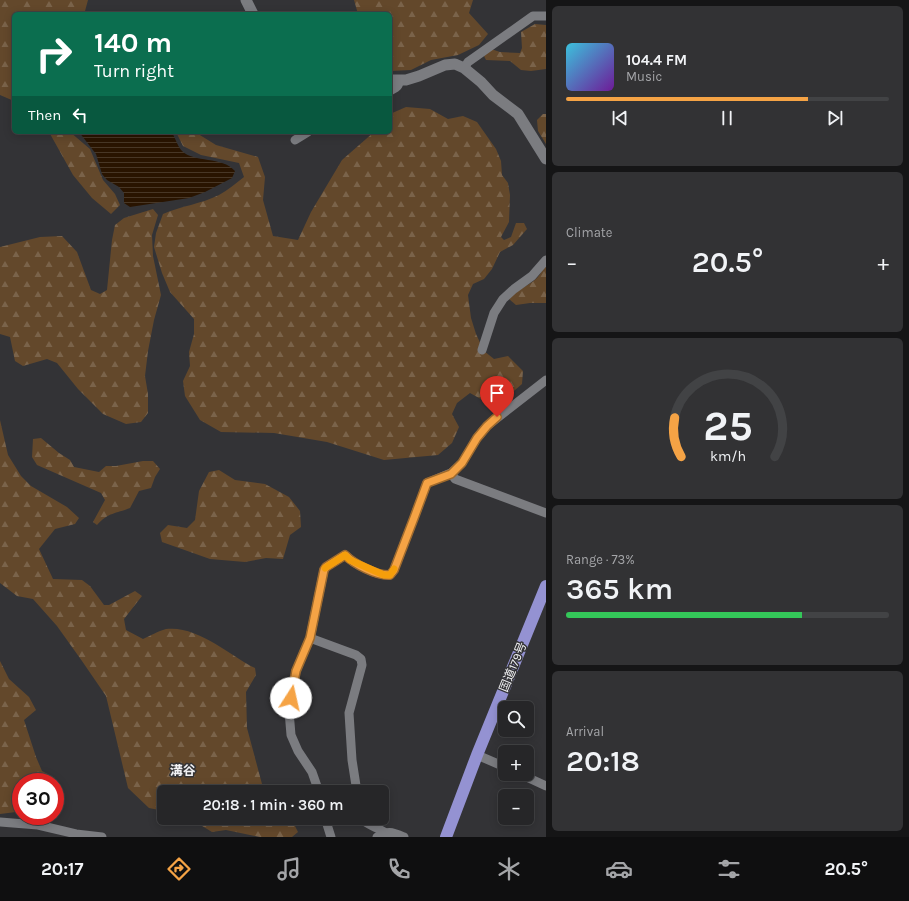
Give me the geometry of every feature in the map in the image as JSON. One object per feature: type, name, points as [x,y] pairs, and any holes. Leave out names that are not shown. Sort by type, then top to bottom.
[{"type":"highway","name":"国道179号","points":[[446,837],[546,586]]},
{"type":"street","points":[[246,0],[252,12]]},
{"type":"street","points":[[464,68],[468,62],[533,16],[546,16]]},
{"type":"street","points":[[392,90],[399,85],[395,81],[419,76],[445,65],[455,64],[464,68],[481,82],[493,95],[518,114],[546,159]]},
{"type":"street","points":[[295,140],[305,134]]},
{"type":"street","points":[[482,350],[494,313],[503,299],[532,276],[546,260]]},
{"type":"street","points":[[317,785],[312,772],[294,743],[291,735],[289,711],[296,671],[310,638],[322,576],[326,567],[345,555],[350,560],[376,573],[390,575],[397,563],[427,483],[451,474],[462,463],[477,438],[487,426],[546,380]]},
{"type":"street","points":[[451,474],[456,479],[546,513]]},
{"type":"street","points":[[310,638],[356,655],[361,659],[362,665],[348,713],[356,785]]},
{"type":"street","points":[[478,755],[498,764]]},
{"type":"street","points":[[534,780],[546,786]]},
{"type":"street","points":[[0,822],[38,825],[76,834],[101,837]]},
{"type":"street","points":[[327,825],[331,837]]},
{"type":"street","points":[[372,825],[377,827],[381,835],[391,832],[404,837]]},
{"type":"green space","points":[[0,0],[88,0],[85,11],[86,12],[12,12],[12,100],[0,95]]},
{"type":"green space","points":[[354,0],[473,0],[469,13],[488,34],[479,45],[458,55],[431,60],[411,70],[392,71],[392,12],[357,12]]},
{"type":"green space","points":[[535,24],[546,25],[546,69],[531,71],[521,70],[510,61],[486,60],[484,56],[491,49],[500,52],[520,53],[522,48],[521,32]]},
{"type":"green space","points":[[406,107],[430,109],[448,119],[463,116],[477,122],[496,149],[501,161],[502,175],[508,183],[510,195],[509,222],[501,237],[504,240],[511,237],[516,223],[524,223],[527,229],[513,245],[500,252],[492,269],[484,279],[473,284],[468,295],[471,318],[476,334],[484,351],[494,359],[508,356],[523,371],[522,384],[495,407],[470,393],[457,403],[452,414],[459,427],[452,443],[438,455],[384,460],[327,442],[274,433],[221,432],[200,420],[185,396],[183,381],[190,366],[189,352],[194,334],[194,319],[170,292],[154,247],[156,233],[163,214],[219,195],[244,177],[239,163],[201,155],[183,146],[177,134],[198,134],[216,145],[258,157],[265,177],[263,200],[273,236],[298,240],[311,212],[342,160],[372,134],[392,134],[392,113]]},
{"type":"green space","points":[[543,114],[546,114],[546,144],[538,131],[537,120]]},
{"type":"green space","points":[[50,134],[72,134],[90,149],[103,180],[115,194],[120,205],[111,214],[92,198],[73,175]]},
{"type":"green space","points":[[153,209],[158,215],[152,235],[153,256],[161,295],[154,320],[145,376],[148,394],[148,413],[141,422],[126,424],[103,414],[78,389],[57,363],[47,359],[23,366],[15,361],[10,337],[0,334],[0,247],[40,237],[62,236],[77,252],[91,290],[100,294],[107,290],[115,225],[124,218]]},
{"type":"green space","points":[[546,264],[546,303],[516,305],[509,299],[537,278]]},
{"type":"green space","points":[[0,420],[8,455],[21,476],[31,486],[67,507],[79,518],[75,524],[55,529],[39,549],[53,579],[82,580],[90,586],[104,605],[109,605],[135,591],[142,596],[124,619],[126,630],[143,639],[166,629],[178,629],[189,632],[212,642],[255,668],[256,675],[246,692],[247,728],[263,785],[157,785],[157,810],[149,808],[128,788],[106,696],[57,626],[33,599],[17,596],[0,583]]},
{"type":"green space","points":[[41,438],[70,460],[74,467],[99,472],[106,466],[153,461],[160,469],[151,488],[139,491],[130,508],[109,515],[97,525],[93,522],[105,500],[101,493],[37,465],[32,457],[33,439]]},
{"type":"green space","points":[[219,470],[235,480],[265,484],[289,497],[300,511],[301,527],[290,535],[283,559],[266,558],[245,562],[210,559],[162,542],[160,533],[168,525],[187,528],[195,520],[199,491],[209,472]]},
{"type":"green space","points":[[0,661],[9,679],[29,697],[36,710],[24,720],[36,757],[42,771],[46,773],[12,773],[12,812],[0,814]]},
{"type":"green space","points":[[200,825],[294,825],[298,832],[292,837],[260,837],[226,830],[212,832]]},
{"type":"shaded area","points":[[81,134],[173,134],[182,151],[187,155],[223,163],[235,171],[232,178],[205,192],[189,198],[130,207],[124,203],[124,193],[119,187],[107,180],[102,174],[96,154]]},
{"type":"slow traffic","points":[[325,568],[345,555],[350,560],[376,573],[390,575],[394,569]]},
{"type":"district","name":"溝谷","points":[[183,770]]},
{"type":"route","points":[[291,698],[292,686],[296,671],[310,638],[322,576],[326,567],[345,555],[350,560],[376,573],[390,575],[394,570],[427,483],[451,474],[462,463],[477,438],[497,417]]}]
